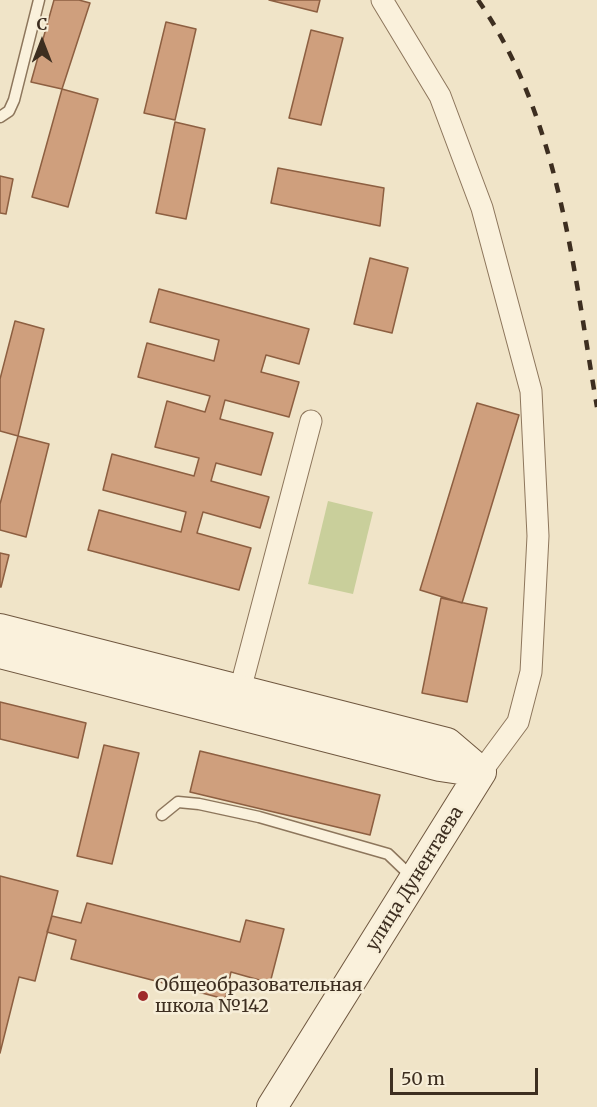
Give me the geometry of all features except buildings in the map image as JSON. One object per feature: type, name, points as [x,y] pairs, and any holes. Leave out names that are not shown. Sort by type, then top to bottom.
[{"type":"street","points":[[382,0],[440,96],[482,208],[531,392],[538,536],[531,672],[518,722],[481,772]]},
{"type":"street","points":[[240,690],[311,421]]},
{"type":"street","points":[[0,629],[447,743],[481,772]]},
{"type":"street","points":[[0,653],[429,763],[481,772]]},
{"type":"street","name":"улица Дунентаева","points":[[272,1107],[481,772]]},
{"type":"lane","points":[[0,117],[9,111],[14,100],[39,0]]},
{"type":"lane","points":[[162,815],[178,802],[199,804],[259,817],[388,854],[415,879]]},
{"type":"green space","points":[[328,501],[373,512],[353,594],[308,584]]},
{"type":"railway","points":[[478,0],[506,46],[528,94],[545,144],[570,249],[597,407]]},
{"type":"place","name":"Общеобразовательная школа №142","points":[[143,996]]}]
